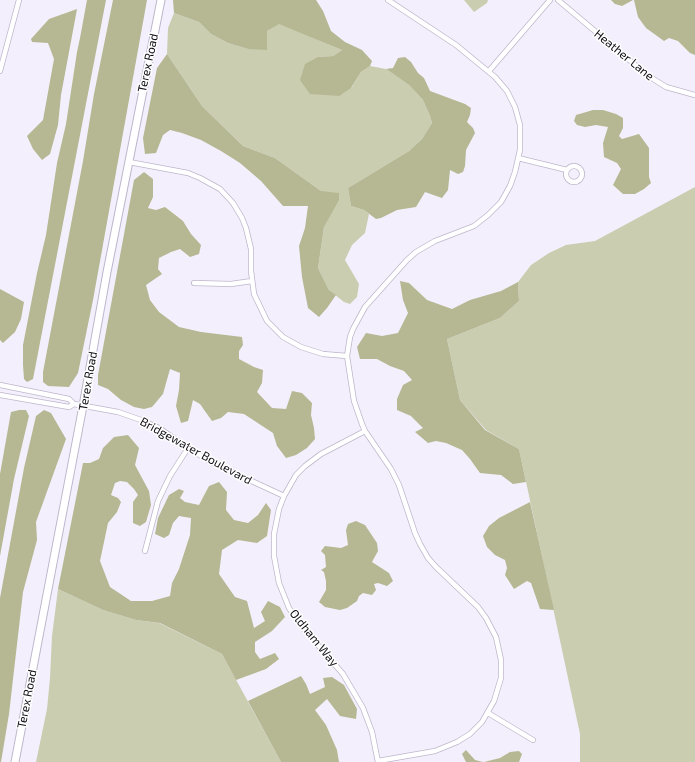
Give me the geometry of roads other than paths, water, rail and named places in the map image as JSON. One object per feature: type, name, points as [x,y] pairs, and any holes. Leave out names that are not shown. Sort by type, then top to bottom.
[{"type":"main road","name":"Terex Road","points":[[15,762],[107,272],[161,0]]},
{"type":"street","points":[[0,71],[19,0]]},
{"type":"street","points":[[378,762],[435,751],[447,747],[470,734],[482,722],[498,693],[501,678],[500,651],[495,633],[478,607],[428,558],[414,532],[399,485],[391,469],[365,431],[354,401],[347,356],[353,329],[365,307],[416,252],[435,241],[474,226],[495,208],[506,194],[513,180],[520,150],[520,126],[515,107],[507,91],[489,71],[456,45],[388,0]]},
{"type":"street","points":[[489,71],[550,0]]},
{"type":"street","name":"Heather Lane","points":[[558,1],[647,75],[666,87],[695,95]]},
{"type":"street","points":[[518,158],[567,170]]},
{"type":"street","points":[[129,162],[177,170],[194,175],[211,184],[227,196],[239,212],[246,228],[251,249],[254,294],[261,311],[274,329],[283,337],[311,351],[323,354],[347,356]]},
{"type":"street","points":[[194,283],[231,284],[252,281]]},
{"type":"street","points":[[0,385],[70,399],[74,404],[69,407],[3,396],[7,387]]},
{"type":"street","name":"Bridgewater Boulevard","points":[[74,404],[118,412],[141,420],[159,428],[188,448],[232,472],[284,496]]},
{"type":"street","name":"Oldham Way","points":[[365,431],[321,454],[296,475],[284,496],[276,521],[274,544],[276,570],[284,596],[296,619],[336,665],[350,685],[369,721],[375,742],[378,762]]},
{"type":"street","points":[[145,551],[158,501],[170,476],[188,448]]},
{"type":"street","points":[[488,713],[533,740]]}]
